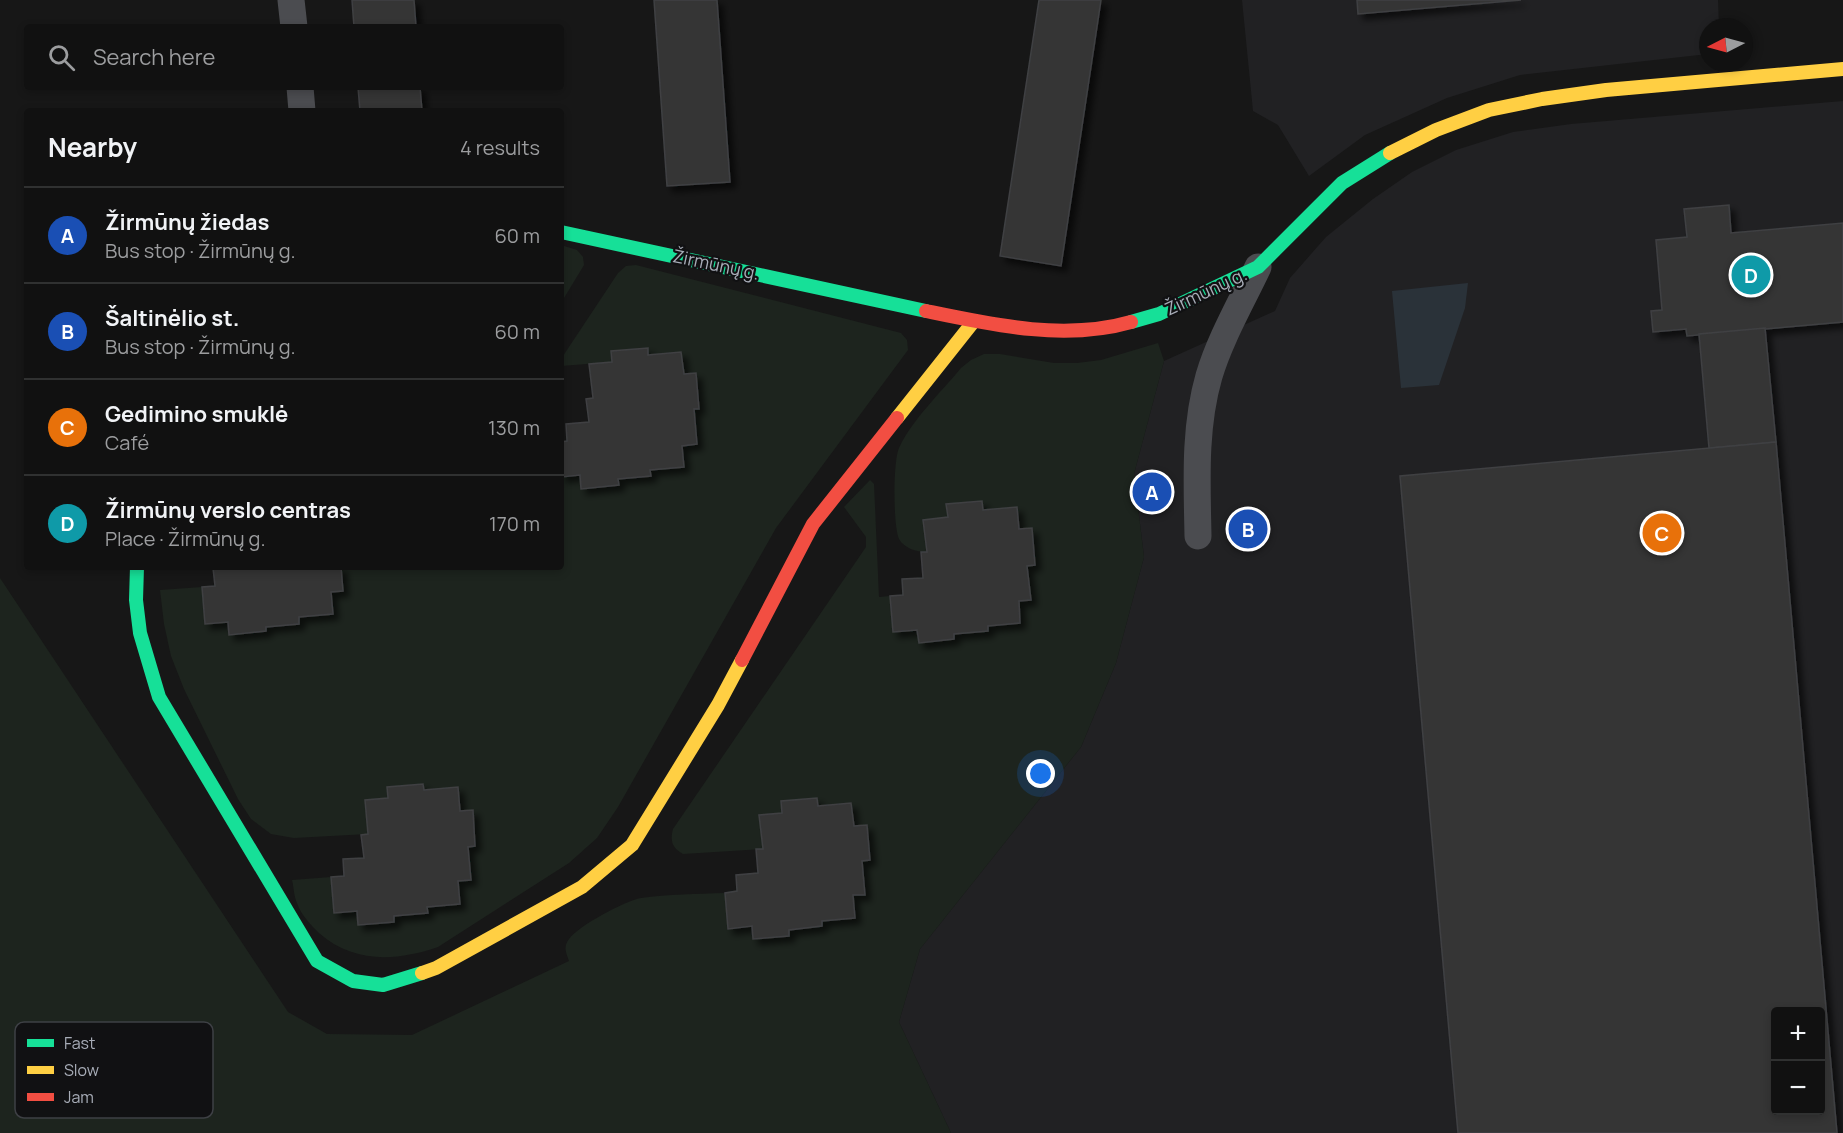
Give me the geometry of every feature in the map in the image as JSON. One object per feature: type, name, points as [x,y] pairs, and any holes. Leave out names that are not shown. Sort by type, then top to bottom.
[{"type":"street","points":[[291,0],[294,24]]},
{"type":"street","name":"Žirmūnų g.","points":[[564,233],[974,321],[1063,332],[1107,329],[1159,314],[1257,267],[1342,183],[1391,152],[1427,134],[1490,110],[1542,99],[1606,90],[1843,69]]},
{"type":"street","points":[[300,90],[302,108]]},
{"type":"street","points":[[1197,536],[1197,454],[1209,375],[1257,267]]},
{"type":"street","points":[[137,570],[136,603],[142,644],[159,697],[317,961],[352,981],[383,985],[404,980],[436,968],[582,887],[632,845],[718,705],[813,524],[974,321]]},
{"type":"shaded area","points":[[1242,0],[1718,0],[1719,18],[1699,18],[1699,55],[1520,75],[1447,98],[1365,135],[1309,176],[1278,125],[1253,111]]},
{"type":"shaded area","points":[[1843,101],[1843,1133],[951,1133],[899,1022],[920,949],[1081,747],[1116,663],[1144,557],[1134,474],[1164,361],[1275,311],[1290,278],[1326,237],[1373,199],[1412,172],[1456,150],[1513,132],[1571,124]]},
{"type":"shaded area","points":[[564,246],[577,250],[583,257],[584,265],[564,298]]},
{"type":"shaded area","points":[[636,265],[901,333],[907,340],[908,350],[776,528],[618,807],[597,838],[569,863],[438,947],[392,957],[361,955],[347,950],[332,943],[306,920],[296,901],[292,880],[331,877],[334,912],[357,911],[394,916],[428,914],[427,907],[460,904],[458,881],[471,880],[468,847],[475,845],[473,810],[460,811],[458,787],[424,790],[423,784],[388,787],[388,798],[365,800],[368,834],[294,838],[271,834],[251,819],[238,799],[184,689],[171,656],[160,590],[202,587],[205,624],[228,622],[229,635],[266,631],[266,627],[299,624],[299,617],[333,614],[331,592],[343,591],[341,570],[564,570],[564,477],[580,475],[582,489],[618,485],[618,479],[651,476],[650,470],[683,467],[682,446],[697,444],[694,409],[699,408],[696,373],[684,374],[681,352],[648,355],[648,348],[611,351],[612,362],[564,366],[564,354],[618,273],[626,266]]},
{"type":"shaded area","points":[[1468,283],[1465,308],[1439,385],[1401,388],[1392,291]]},
{"type":"shaded area","points":[[1158,343],[1164,361],[1134,474],[1144,557],[1116,663],[1081,747],[920,949],[899,1022],[951,1133],[0,1133],[0,578],[288,1012],[327,1034],[412,1035],[569,961],[566,945],[574,934],[602,915],[641,898],[725,893],[728,928],[752,926],[754,939],[789,936],[789,930],[822,926],[822,921],[855,918],[853,895],[865,894],[862,861],[870,860],[867,825],[854,826],[851,803],[818,806],[817,798],[781,801],[782,813],[759,815],[763,849],[683,854],[673,844],[673,829],[866,547],[866,537],[844,507],[870,480],[874,484],[879,597],[890,596],[917,630],[919,642],[954,639],[954,634],[988,631],[988,626],[1020,623],[1019,601],[1031,600],[1027,566],[1035,565],[1032,529],[1019,529],[1017,507],[983,510],[981,501],[947,504],[948,517],[923,520],[927,552],[907,547],[899,539],[895,508],[895,479],[899,448],[919,417],[961,368],[984,354],[1000,354],[1054,363],[1101,360]]},
{"type":"building","points":[[352,0],[414,0],[416,24],[354,24]]},
{"type":"building","points":[[654,0],[717,0],[730,182],[667,186]]},
{"type":"building","points":[[1039,0],[1101,0],[1061,266],[1000,256]]},
{"type":"building","points":[[1357,0],[1521,0],[1358,14]]},
{"type":"building","points":[[358,90],[420,90],[422,108],[360,108]]},
{"type":"building","points":[[1729,205],[1731,233],[1843,223],[1843,322],[1687,336],[1686,329],[1653,332],[1651,311],[1662,310],[1656,240],[1687,237],[1684,209]]},
{"type":"building","points":[[1765,328],[1776,442],[1709,448],[1699,334]]},
{"type":"building","points":[[648,348],[648,355],[681,352],[684,374],[696,373],[699,409],[694,409],[697,444],[682,446],[684,467],[650,470],[651,476],[618,479],[619,485],[581,489],[580,475],[564,477],[566,424],[589,422],[586,399],[593,398],[589,364],[612,362],[611,351]]},
{"type":"building","points":[[1776,442],[1837,1133],[1458,1133],[1400,476]]},
{"type":"building","points":[[982,501],[983,510],[1017,507],[1019,529],[1032,528],[1035,565],[1027,566],[1031,600],[1019,601],[1020,623],[988,626],[988,631],[954,634],[954,639],[919,643],[917,630],[893,632],[890,596],[903,595],[902,579],[923,578],[921,552],[927,552],[923,520],[948,517],[946,504]]},
{"type":"building","points":[[213,570],[341,570],[343,591],[331,592],[333,614],[299,617],[299,624],[266,627],[266,631],[229,635],[228,622],[205,624],[202,587],[215,586]]},
{"type":"building","points":[[423,784],[424,790],[458,787],[460,811],[473,810],[475,846],[468,847],[471,880],[458,881],[460,904],[427,907],[428,913],[394,916],[394,922],[358,925],[357,911],[334,913],[331,877],[344,876],[343,859],[364,858],[361,835],[368,834],[365,800],[388,798],[387,787]]},
{"type":"building","points":[[817,798],[818,806],[851,803],[854,826],[867,825],[870,860],[862,861],[865,895],[853,895],[855,918],[822,921],[822,926],[789,930],[789,936],[753,939],[752,926],[728,929],[725,893],[737,891],[736,875],[758,873],[756,849],[763,849],[759,815],[782,813],[781,801]]},
{"type":"traffic: fast","points":[[1131,322],[1159,314],[1258,267],[1342,183],[1390,153]]},
{"type":"traffic: fast","points":[[564,233],[926,311]]},
{"type":"traffic: fast","points":[[137,570],[136,600],[140,633],[159,697],[317,961],[353,981],[383,985],[422,973]]},
{"type":"traffic: slow","points":[[1390,153],[1436,130],[1489,110],[1542,99],[1606,90],[1843,69]]},
{"type":"traffic: slow","points":[[897,418],[974,321]]},
{"type":"traffic: slow","points":[[422,973],[436,968],[582,887],[632,845],[718,705],[742,660]]},
{"type":"traffic: jam","points":[[926,311],[1003,326],[1055,331],[1106,328],[1131,322]]},
{"type":"traffic: jam","points":[[742,660],[813,524],[897,418]]},
{"type":"place","name":"Žirmūnų verslo centras","points":[[1751,275]]},
{"type":"place","name":"Žirmūnų žiedas","points":[[1152,492]]},
{"type":"place","name":"Šaltinėlio st.","points":[[1248,529]]},
{"type":"place","name":"Gedimino smuklė","points":[[1662,533]]}]
